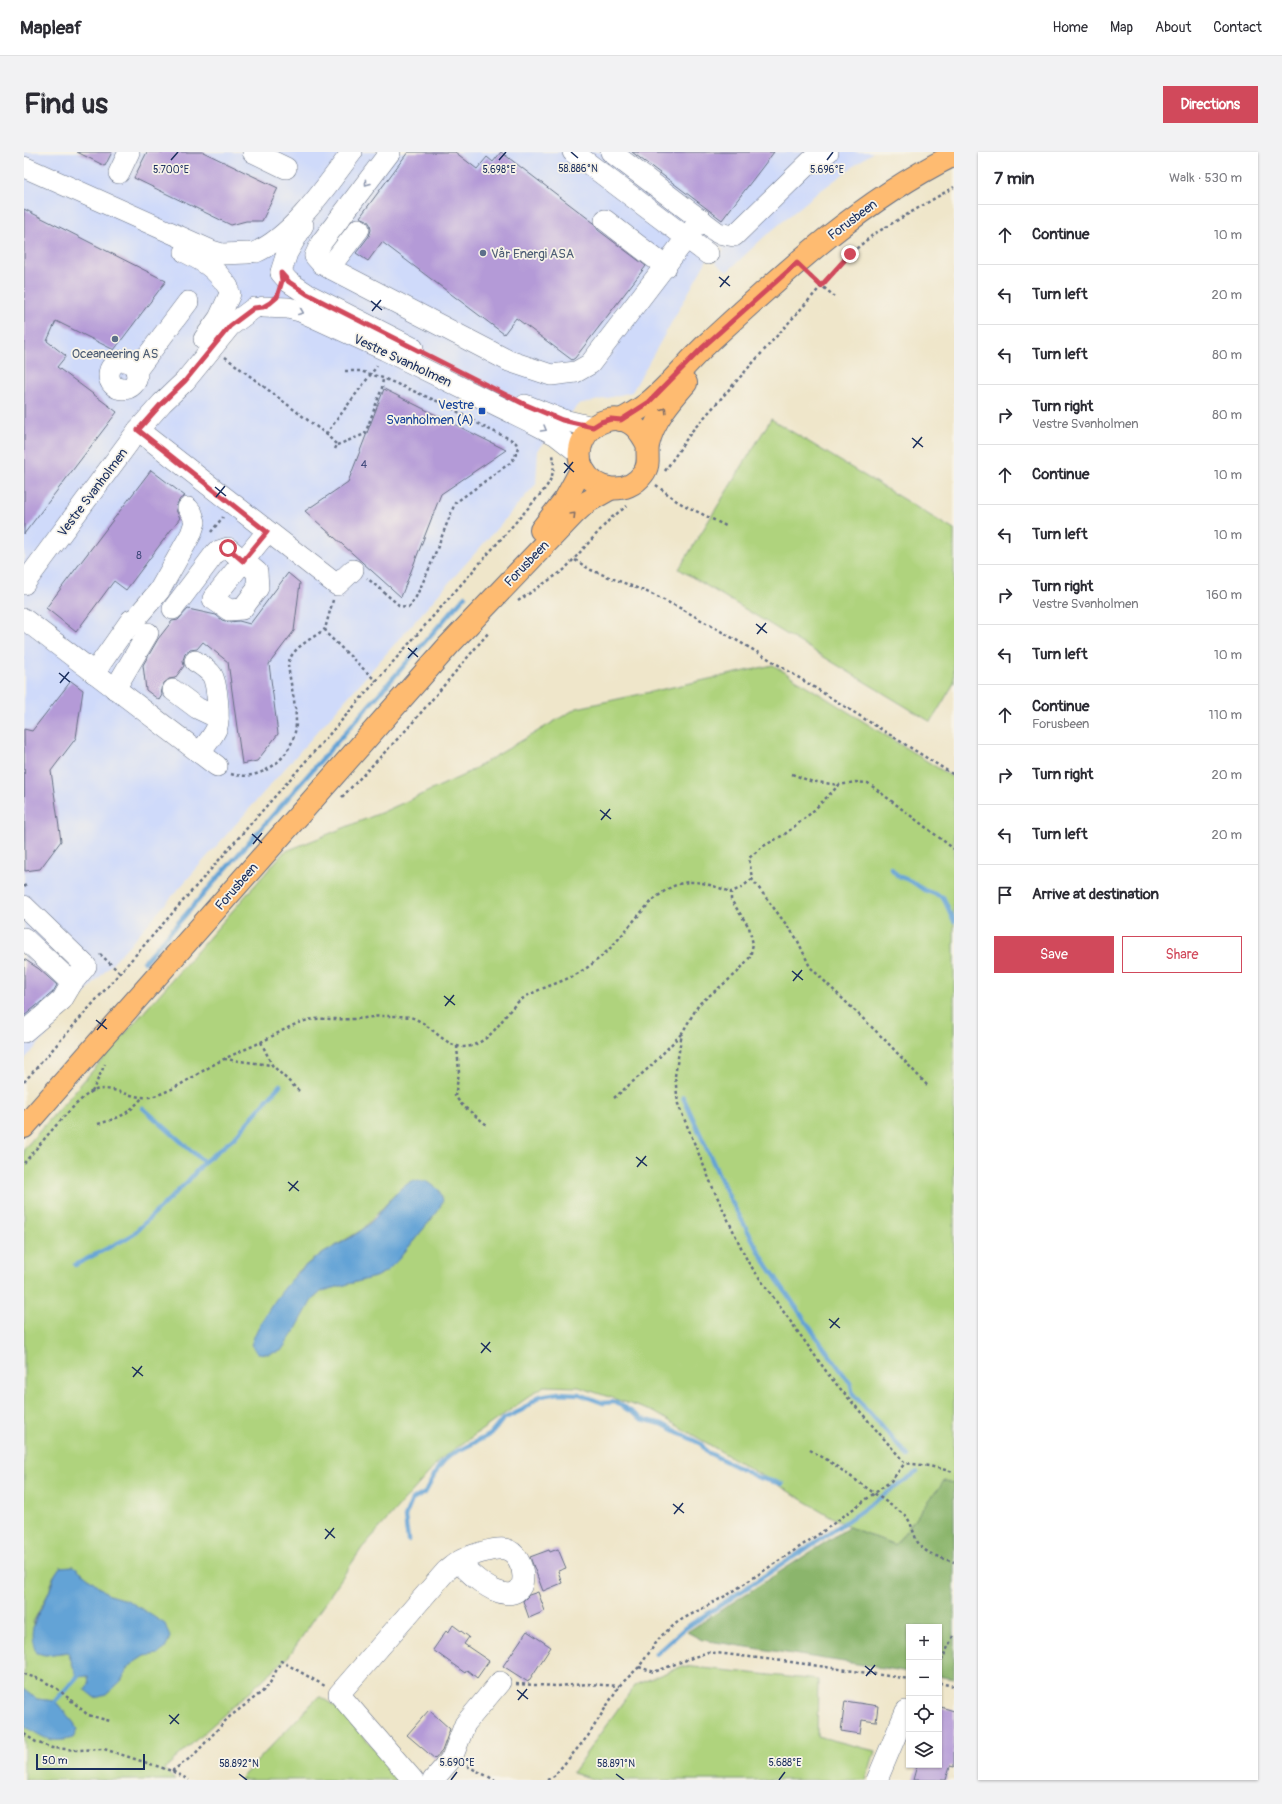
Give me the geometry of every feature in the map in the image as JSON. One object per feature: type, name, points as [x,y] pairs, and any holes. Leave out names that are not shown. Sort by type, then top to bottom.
[{"type":"main road","name":"Forusbeen","points":[[621,420],[649,402],[703,347],[761,297],[797,263],[840,227],[884,195],[954,155]]},
{"type":"main road","name":"Forusbeen","points":[[648,446],[655,428],[668,405],[733,332],[761,297]]},
{"type":"main road","points":[[611,419],[621,420],[633,425],[643,434],[648,446],[649,457],[655,480],[631,485],[621,489],[610,489],[598,485],[588,478],[581,460],[581,443],[586,434],[601,422],[611,419]]},
{"type":"main road","name":"Forusbeen","points":[[449,644],[562,503],[581,460]]},
{"type":"main road","name":"Forusbeen","points":[[24,1127],[449,644],[576,512],[587,502],[610,489]]},
{"type":"street","points":[[120,173],[129,152]]},
{"type":"street","points":[[253,152],[286,168]]},
{"type":"street","points":[[229,291],[227,279],[229,270],[236,260],[267,248],[284,234],[323,191],[352,152]]},
{"type":"street","points":[[390,152],[321,243],[315,256],[322,264],[509,361],[551,375],[576,372],[590,364],[666,267],[701,219]]},
{"type":"street","points":[[611,152],[718,233],[734,236],[814,158],[828,152]]},
{"type":"street","points":[[583,155],[708,254]]},
{"type":"street","points":[[24,168],[56,183],[127,212],[212,251],[222,254],[265,254],[272,259],[281,272]]},
{"type":"street","points":[[56,183],[123,223],[207,263],[221,276],[229,291],[241,304],[258,307],[270,303],[277,297],[282,285],[281,272],[287,253],[323,191]]},
{"type":"street","points":[[605,220],[666,267]]},
{"type":"street","points":[[330,268],[359,229]]},
{"type":"street","name":"Vestre Svanholmen","points":[[281,272],[289,282],[307,294],[524,404],[562,420],[593,427]]},
{"type":"street","name":"Vestre Svanholmen","points":[[162,403],[177,376],[219,318],[229,291]]},
{"type":"street","points":[[162,403],[136,377],[188,302]]},
{"type":"street","name":"Vestre Svanholmen","points":[[24,584],[138,430],[162,403],[185,381],[230,326],[258,307],[288,308],[340,330],[533,422],[556,435],[581,460]]},
{"type":"street","points":[[138,430],[267,532],[337,585],[353,570]]},
{"type":"street","points":[[94,673],[124,632],[142,601],[154,585],[168,573],[194,527],[194,517],[188,508]]},
{"type":"street","points":[[173,609],[216,552],[228,548],[243,561],[267,532]]},
{"type":"street","points":[[24,619],[217,766]]},
{"type":"street","points":[[115,689],[148,633]]},
{"type":"street","points":[[195,661],[208,671],[214,681],[218,718],[217,727],[200,753]]},
{"type":"street","points":[[173,690],[198,708],[218,718]]},
{"type":"street","points":[[24,906],[86,966],[72,983],[62,1000],[24,1032]]},
{"type":"street","points":[[24,938],[72,983]]},
{"type":"street","points":[[413,1780],[339,1694],[446,1571],[458,1562]]},
{"type":"street","points":[[433,1780],[452,1758],[464,1724],[500,1682]]},
{"type":"street","points":[[877,1780],[906,1711]]},
{"type":"path","points":[[728,527],[678,502],[655,480],[692,431],[850,254],[870,237],[954,187]]},
{"type":"path","points":[[797,263],[834,296]]},
{"type":"path","points":[[224,356],[326,434],[337,445]]},
{"type":"path","points":[[326,434],[379,364]]},
{"type":"path","points":[[345,371],[352,370],[372,373],[446,405],[484,427],[510,439],[516,443],[518,447],[510,463],[455,503],[429,569],[409,608],[400,606],[372,581],[353,570]]},
{"type":"path","points":[[334,451],[337,445],[365,434],[382,388],[383,378]]},
{"type":"path","points":[[24,1082],[544,490],[554,473],[552,451]]},
{"type":"path","points":[[515,603],[564,570],[575,560],[611,518],[630,504]]},
{"type":"path","points":[[575,560],[591,570],[647,592],[682,609],[769,659],[954,775]]},
{"type":"path","points":[[217,766],[229,773],[240,776],[252,776],[267,771],[288,750],[293,739],[296,722],[288,664],[290,656],[294,651],[325,629],[337,585]]},
{"type":"path","points":[[337,802],[408,728],[494,626]]},
{"type":"path","points":[[325,629],[332,640],[376,681]]},
{"type":"path","points":[[792,774],[810,781],[839,785],[855,782],[868,783],[954,850]]},
{"type":"path","points":[[839,785],[811,813],[785,834],[762,846],[749,858],[752,879],[797,938],[810,967],[886,1041],[927,1085]]},
{"type":"path","points":[[92,1092],[112,1090],[143,1098],[162,1094],[224,1059],[261,1042],[286,1028],[313,1019],[352,1020],[384,1016],[411,1017],[452,1045],[464,1047],[475,1045],[492,1033],[517,1003],[534,993],[574,975],[598,960],[626,932],[650,902],[664,890],[673,886],[692,882],[710,884],[731,892],[741,888],[752,879]]},
{"type":"path","points":[[614,1098],[651,1066],[682,1033],[699,1004],[737,973],[750,957],[753,944],[749,927],[731,900],[731,892]]},
{"type":"path","points":[[682,1033],[676,1076],[678,1104],[713,1188],[748,1262],[830,1378],[905,1463],[929,1466],[954,1472]]},
{"type":"path","points":[[261,1042],[272,1065],[299,1091]]},
{"type":"path","points":[[457,1046],[458,1073],[455,1096],[462,1106],[488,1125]]},
{"type":"path","points":[[24,1163],[70,1111],[92,1092],[108,1059]]},
{"type":"path","points":[[224,1059],[272,1065]]},
{"type":"path","points":[[98,1124],[115,1119],[129,1112],[143,1098]]},
{"type":"path","points":[[810,1450],[829,1461],[906,1516],[912,1524],[919,1545],[926,1551],[954,1562]]},
{"type":"path","points":[[547,1780],[554,1776],[588,1736],[619,1686],[640,1667],[661,1636],[679,1621],[729,1594],[822,1532],[891,1481],[905,1463]]},
{"type":"path","points":[[942,1660],[954,1634]]},
{"type":"path","points":[[640,1667],[654,1672],[708,1652],[906,1679]]},
{"type":"path","points":[[172,1771],[194,1756],[228,1718],[262,1692],[270,1683],[280,1660],[339,1694]]},
{"type":"path","points":[[24,1674],[42,1680],[59,1690],[88,1715],[110,1721]]},
{"type":"path","points":[[500,1682],[557,1686],[588,1684],[619,1686]]},
{"type":"path","points":[[942,1684],[954,1686]]},
{"type":"path","points":[[24,1734],[36,1742],[52,1748],[78,1750],[104,1749],[172,1771],[189,1780]]},
{"type":"path","points":[[452,1758],[495,1780]]},
{"type":"shaded area","points":[[24,152],[873,152],[816,194],[764,237],[727,272],[715,262],[724,250],[716,244],[632,392],[578,405],[538,450],[536,484],[129,945],[24,1060]]},
{"type":"green space","points":[[771,419],[954,530],[954,683],[931,722],[679,569]]},
{"type":"green space","points":[[773,665],[954,778],[954,1483],[944,1481],[895,1545],[849,1527],[654,1412],[579,1387],[544,1386],[442,1458],[362,1548],[289,1656],[164,1769],[175,1780],[24,1780],[24,1724],[26,1727],[63,1740],[73,1738],[77,1730],[74,1723],[55,1701],[37,1699],[24,1689],[24,1149],[284,852],[383,812],[462,776],[577,708]],"holes":[[[401,1188],[438,1211],[398,1260],[387,1271],[375,1277],[322,1291],[312,1300],[294,1275],[312,1260],[363,1229]],[[74,1566],[109,1595],[129,1601],[158,1654],[144,1656],[130,1665],[121,1681],[106,1695],[95,1698],[85,1690],[89,1684],[88,1676],[77,1677],[68,1652],[45,1655],[33,1622],[49,1592],[53,1577],[60,1567]]]},
{"type":"green space","points":[[944,1481],[954,1483],[954,1679],[942,1677],[942,1624],[906,1624],[906,1672],[702,1640],[687,1632],[849,1527],[895,1545]]},
{"type":"green space","points":[[683,1666],[818,1680],[817,1736],[875,1751],[866,1780],[598,1780],[572,1773],[635,1685]]},
{"type":"green space","points":[[319,1696],[341,1710],[401,1780],[239,1780]]},
{"type":"water","points":[[412,1181],[427,1181],[439,1190],[443,1200],[438,1211],[398,1260],[387,1271],[375,1277],[322,1291],[312,1300],[296,1329],[281,1351],[268,1354],[258,1353],[251,1345],[255,1335],[268,1311],[285,1287],[304,1267],[313,1260],[362,1230],[398,1192]]},
{"type":"water","points":[[74,1566],[109,1595],[129,1601],[165,1624],[170,1637],[165,1649],[158,1654],[144,1656],[130,1665],[121,1681],[106,1695],[95,1698],[85,1690],[89,1684],[88,1676],[77,1677],[68,1652],[45,1655],[37,1653],[33,1644],[32,1636],[35,1622],[49,1592],[55,1574],[60,1567]]},
{"type":"water","points":[[24,1689],[37,1699],[55,1701],[74,1723],[77,1730],[73,1738],[65,1740],[48,1739],[26,1727],[24,1724]]},
{"type":"building","points":[[77,152],[112,152],[105,166]]},
{"type":"building","points":[[147,152],[203,152],[278,188],[262,221],[246,221],[231,225],[134,178]]},
{"type":"building","points":[[408,152],[455,152],[477,169],[487,157],[493,162],[501,152],[594,223],[598,230],[646,266],[575,358],[572,360],[516,318],[504,334],[382,242],[368,261],[356,253],[369,236],[371,230],[370,224],[367,220],[360,217]]},
{"type":"building","points":[[632,152],[774,152],[722,220]]},
{"type":"building","points":[[24,209],[166,281],[114,350],[56,321],[47,341],[66,356],[57,367],[117,412],[24,534]]},
{"type":"building","points":[[384,389],[506,450],[441,494],[401,597],[305,511],[348,482]]},
{"type":"building","points":[[151,470],[185,496],[180,499],[177,504],[176,510],[180,518],[126,590],[114,581],[76,632],[46,608]]},
{"type":"building","points":[[288,573],[300,583],[294,631],[269,664],[278,734],[257,761],[242,764],[228,662],[203,642],[197,649],[190,650],[185,654],[183,660],[184,666],[175,678],[169,679],[164,683],[161,689],[162,695],[159,700],[146,690],[143,665],[158,639],[172,621],[178,620],[188,609],[216,615],[222,620],[229,622],[239,621],[250,624]]},
{"type":"building","points":[[71,681],[83,690],[76,738],[51,771],[61,841],[40,869],[25,871],[24,729],[32,731]]},
{"type":"building","points":[[24,959],[39,969],[57,985],[53,992],[24,1016]]},
{"type":"building","points":[[558,1549],[566,1568],[558,1571],[562,1583],[543,1591],[530,1557],[549,1550],[550,1552]]},
{"type":"building","points":[[538,1592],[545,1611],[529,1618],[523,1601],[529,1595]]},
{"type":"building","points":[[453,1625],[469,1637],[464,1644],[489,1661],[477,1678],[467,1670],[465,1673],[433,1650],[446,1631],[448,1633]]},
{"type":"building","points":[[527,1631],[551,1647],[528,1682],[503,1666]]},
{"type":"building","points":[[845,1701],[878,1706],[876,1722],[862,1720],[860,1734],[841,1731]]},
{"type":"building","points":[[942,1707],[954,1711],[954,1767],[950,1766],[946,1780],[913,1780],[916,1768],[942,1768]]},
{"type":"building","points":[[429,1710],[450,1729],[442,1751],[435,1759],[407,1735]]},
{"type":"waterway","points":[[144,962],[465,596]]},
{"type":"waterway","points":[[891,868],[898,876],[911,881],[924,890],[943,897],[954,921]]},
{"type":"waterway","points":[[75,1265],[131,1236],[188,1181],[204,1162],[233,1139],[280,1085]]},
{"type":"waterway","points":[[683,1097],[730,1199],[765,1262],[850,1383],[853,1394],[908,1456]]},
{"type":"waterway","points":[[143,1108],[204,1162]]},
{"type":"waterway","points":[[408,1540],[405,1517],[412,1500],[425,1493],[438,1468],[448,1456],[491,1434],[503,1419],[522,1410],[540,1396],[558,1393],[579,1394],[603,1403],[616,1402],[642,1419],[662,1424],[701,1444],[707,1452],[757,1477],[782,1484]]},
{"type":"waterway","points":[[656,1654],[684,1629],[834,1530],[917,1472]]},
{"type":"waterway","points":[[55,1701],[77,1677]]},
{"type":"place","name":"Vår Energi ASA","points":[[483,253]]},
{"type":"place","name":"Oceaneering AS","points":[[115,339]]},
{"type":"place","name":"Vestre Svanholmen (A)","points":[[482,411]]},
{"type":"route","points":[[228,548],[243,561],[267,532],[138,430],[162,403],[185,381],[230,326],[254,308],[263,307],[277,297],[281,290],[281,273],[296,288],[307,294],[524,404],[562,420],[593,427],[601,422],[611,419],[621,420],[649,402],[703,347],[761,297],[797,263],[821,286],[850,254]]}]
